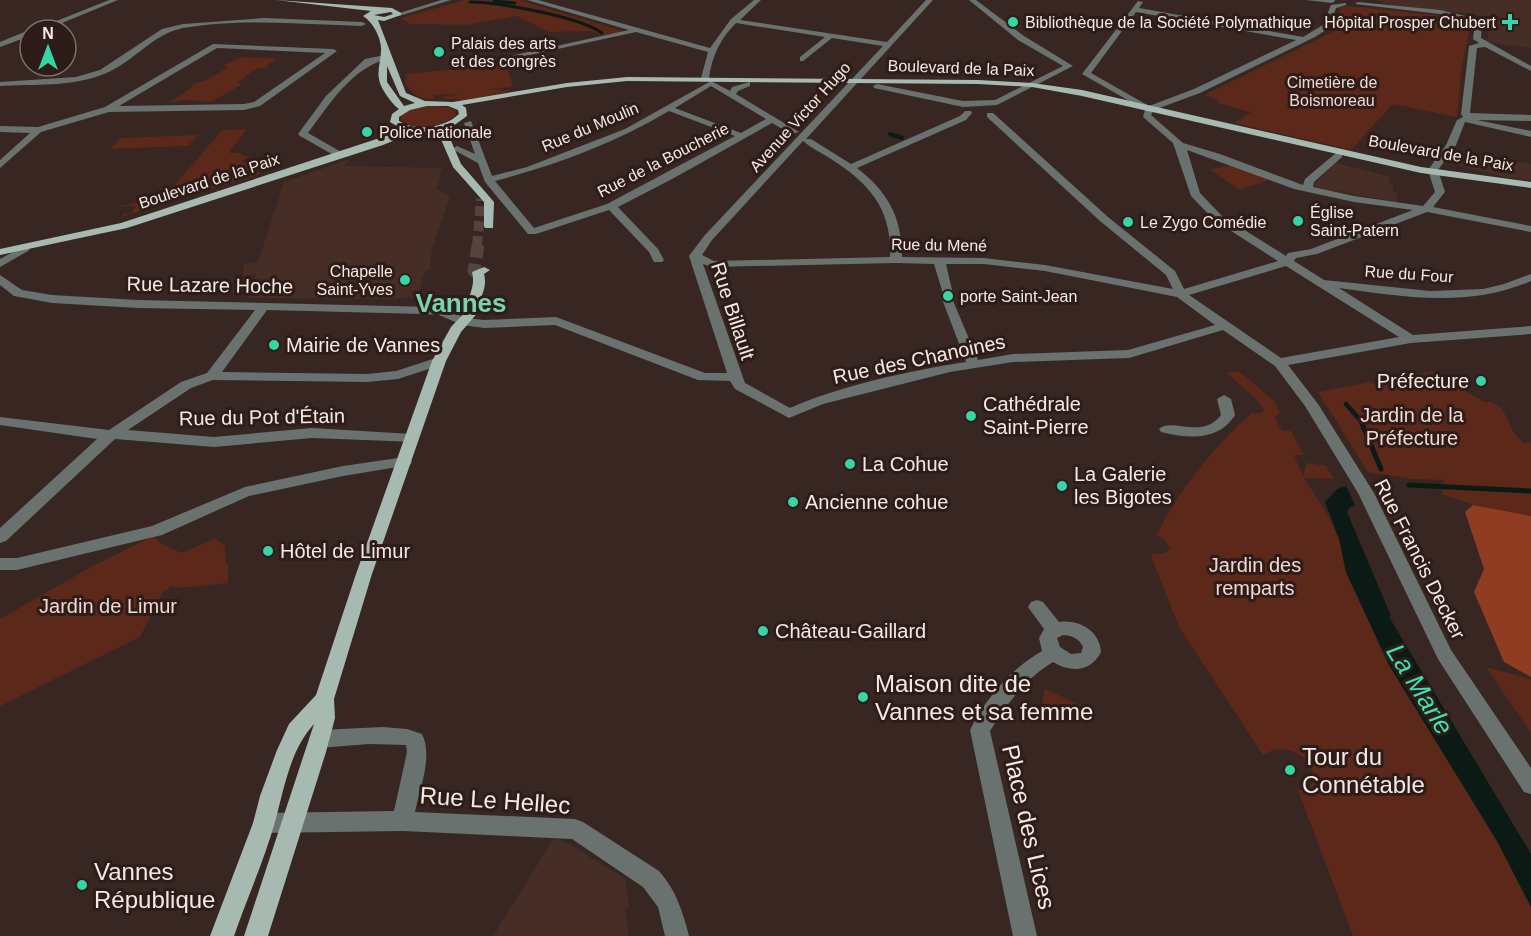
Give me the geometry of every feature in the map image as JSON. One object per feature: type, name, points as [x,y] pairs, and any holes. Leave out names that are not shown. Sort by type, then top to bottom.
[{"type":"main road","points":[[279,0],[395,12]]},
{"type":"main road","points":[[334,5],[370,17],[388,18]]},
{"type":"main road","points":[[370,17],[381,10]]},
{"type":"main road","points":[[378,27],[395,12]]},
{"type":"main road","points":[[370,17],[378,27],[385,54],[403,94],[410,99],[427,103]]},
{"type":"main road","points":[[385,54],[383,82],[400,103],[401,110]]},
{"type":"main road","name":"Boulevard de la Paix","points":[[427,103],[454,104],[600,81],[1029,87],[1148,110],[1433,174]]},
{"type":"main road","name":"Boulevard de la Paix","points":[[465,112],[488,103],[590,85],[635,82],[708,81],[747,84],[978,82],[1068,91],[1339,155],[1433,174],[1531,187]]},
{"type":"main road","points":[[427,103],[401,110],[393,118],[398,125],[416,129],[451,124],[463,117],[465,112],[454,104]]},
{"type":"main road","points":[[451,124],[459,167]]},
{"type":"main road","name":"Boulevard de la Paix","points":[[372,144],[389,134],[398,125]]},
{"type":"main road","points":[[432,128],[444,136],[449,153],[490,208],[489,226]]},
{"type":"main road","name":"Boulevard de la Paix","points":[[0,252],[24,249],[123,226],[416,129]]},
{"type":"main road","name":"Boulevard de la Paix","points":[[0,246],[53,241]]},
{"type":"main road","points":[[256,936],[319,739],[325,718],[324,699],[364,574],[439,361],[462,321],[475,309],[474,300],[481,285],[481,271]]},
{"type":"main road","points":[[222,936],[264,823],[270,796],[297,730],[324,699]]},
{"type":"street","points":[[70,18],[115,0]]},
{"type":"street","points":[[395,12],[419,9],[448,0]]},
{"type":"street","points":[[530,0],[710,50]]},
{"type":"street","points":[[758,0],[725,29],[710,50],[707,64],[708,81],[794,132]]},
{"type":"street","name":"Avenue Victor Hugo","points":[[695,256],[708,238],[930,0]]},
{"type":"street","points":[[965,109],[997,102],[1069,66],[1021,38],[972,0]]},
{"type":"street","points":[[1141,0],[1086,74],[1148,110]]},
{"type":"street","points":[[1309,0],[1332,0],[1344,4]]},
{"type":"street","points":[[1148,110],[1197,91],[1304,39],[1326,26],[1333,6],[1359,1],[1399,9],[1476,19],[1479,22],[1476,39],[1531,69]]},
{"type":"street","points":[[412,3],[419,9]]},
{"type":"street","points":[[1134,9],[1304,39]]},
{"type":"street","points":[[0,84],[76,79],[103,72],[165,31],[183,26],[265,21],[362,24]]},
{"type":"street","points":[[734,21],[888,44]]},
{"type":"street","points":[[501,60],[636,31]]},
{"type":"street","points":[[803,59],[831,35]]},
{"type":"street","points":[[0,45],[18,38]]},
{"type":"street","points":[[1481,43],[1473,46],[1465,114],[1471,117],[1473,123],[1531,134]]},
{"type":"street","points":[[0,129],[38,130],[108,109],[216,46],[333,51],[257,104],[244,107],[108,109]]},
{"type":"street","points":[[340,155],[303,134],[313,117],[337,90],[368,61],[385,54]]},
{"type":"street","points":[[1046,78],[1068,91]]},
{"type":"street","name":"Rue du Moulin","points":[[489,180],[530,169],[627,131],[698,92],[708,81]]},
{"type":"street","points":[[698,92],[728,94],[747,84]]},
{"type":"street","points":[[877,86],[990,115],[1104,219],[1171,273],[1181,294],[1234,276],[1287,262],[1292,255],[1313,252],[1426,209],[1440,192],[1433,174],[1451,145],[1461,120],[1471,117],[1531,118]]},
{"type":"street","points":[[1106,99],[1120,92]]},
{"type":"street","points":[[990,115],[997,102]]},
{"type":"street","points":[[668,108],[742,136]]},
{"type":"street","points":[[852,167],[963,118],[965,109]]},
{"type":"street","points":[[1148,110],[1146,115],[1179,145],[1217,156],[1307,189],[1531,229]]},
{"type":"street","name":"Rue de la Boucherie","points":[[489,180],[532,232],[611,206],[671,176],[772,119]]},
{"type":"street","points":[[468,123],[489,180]]},
{"type":"street","points":[[0,165],[38,130]]},
{"type":"street","points":[[808,141],[852,167],[884,200],[896,230],[896,260]]},
{"type":"street","points":[[1179,145],[1192,188],[1218,218],[1411,339]]},
{"type":"street","points":[[457,149],[481,161]]},
{"type":"street","points":[[1307,189],[1309,181],[1339,155]]},
{"type":"street","points":[[611,206],[654,251],[658,260]]},
{"type":"street","points":[[0,264],[24,249]]},
{"type":"street","name":"Rue du Mené","points":[[695,256],[712,264],[896,260],[984,261],[1045,268],[1181,294]]},
{"type":"street","name":"Rue Billault","points":[[695,256],[735,377]]},
{"type":"street","points":[[939,260],[948,296],[973,364]]},
{"type":"street","name":"Rue du Four","points":[[1319,282],[1427,294],[1460,294],[1516,285],[1531,277]]},
{"type":"street","name":"Rue Lazare Hoche","points":[[0,279],[18,293],[52,299],[138,304],[424,310],[442,312],[462,321],[484,324],[556,321],[703,377],[735,377]]},
{"type":"street","name":"Rue Francis Decker","points":[[1181,294],[1281,364],[1311,404],[1366,493],[1444,654],[1531,785]]},
{"type":"street","name":"Rue Lazare Hoche","points":[[424,310],[454,307],[474,300]]},
{"type":"street","points":[[212,376],[264,306]]},
{"type":"street","name":"Rue des Chanoines","points":[[735,377],[741,386],[789,414],[818,401],[897,380],[973,364],[1013,358],[1129,354],[1225,326]]},
{"type":"street","points":[[1281,364],[1287,360],[1411,339],[1531,330]]},
{"type":"street","points":[[0,537],[112,434],[186,385],[212,376],[294,379],[398,375],[439,361]]},
{"type":"street","points":[[1166,429],[1179,433],[1199,433],[1224,421],[1228,415],[1224,399]]},
{"type":"street","name":"Rue du Pot d'Étain","points":[[0,421],[92,434],[214,442],[312,433],[412,439]]},
{"type":"street","points":[[0,564],[17,564],[156,531],[245,492],[343,471],[405,462]]},
{"type":"street","points":[[1037,607],[1055,630]]},
{"type":"street","points":[[1068,628],[1082,632],[1091,642],[1090,657],[1079,662],[1065,660],[1053,653],[1048,637],[1055,630],[1068,628]]},
{"type":"street","name":"Place des Lices","points":[[1025,936],[980,730],[1010,685],[1030,666],[1053,653]]},
{"type":"street","points":[[319,739],[407,736],[415,740],[417,752],[403,821]]},
{"type":"street","name":"Rue Le Hellec","points":[[264,823],[403,821],[575,829],[661,888],[669,902],[677,936]]},
{"type":"shaded area","name":"Hôpital Prosper Chubert","points":[[1375,0],[1531,0],[1531,48],[1487,42],[1490,20],[1474,14],[1400,7]]},
{"type":"shaded area","points":[[1449,151],[1531,164],[1531,180],[1504,177],[1444,162]]},
{"type":"shaded area","points":[[353,158],[343,166],[442,168],[437,189],[450,197],[431,252],[430,270],[425,271],[417,297],[390,299],[247,298],[253,290],[256,274],[242,276],[244,264],[258,262],[284,182]]},
{"type":"shaded area","points":[[1336,163],[1390,177],[1388,183],[1393,184],[1393,192],[1397,193],[1397,202],[1315,187],[1314,184]]},
{"type":"shaded area","points":[[1473,505],[1531,516],[1531,677],[1504,662],[1474,592],[1484,569],[1465,512]]},
{"type":"shaded area","points":[[554,838],[570,844],[625,879],[629,907],[625,908],[629,936],[493,936]]},
{"type":"green space","points":[[464,0],[520,0],[625,32],[603,35],[591,31],[549,32],[517,16],[467,25],[409,24],[401,18]]},
{"type":"green space","name":"Cimetière de Boismoreau","points":[[1349,6],[1462,18],[1471,21],[1462,66],[1457,117],[1393,104],[1351,150],[1234,123],[1251,112],[1216,103],[1220,101],[1204,95],[1334,31],[1340,7]]},
{"type":"green space","points":[[242,57],[274,58],[276,60],[267,65],[268,67],[256,69],[238,82],[241,85],[211,102],[185,100],[169,103],[193,87],[190,85],[206,80],[227,68],[224,65]]},
{"type":"green space","points":[[506,64],[513,87],[489,89],[512,91],[467,100],[443,99],[442,97],[462,94],[433,95],[435,99],[420,97],[410,90],[404,81],[407,79],[404,74]]},
{"type":"green space","points":[[428,106],[447,107],[455,111],[456,115],[437,125],[429,126],[413,126],[401,120],[401,116],[409,110]]},
{"type":"green space","points":[[247,129],[229,153],[239,153],[249,158],[241,161],[261,174],[121,217],[123,214],[131,213],[136,206],[117,207],[135,203],[160,202],[222,130]]},
{"type":"green space","points":[[198,135],[188,146],[110,149],[121,138]]},
{"type":"green space","points":[[1235,165],[1269,180],[1240,190],[1209,169]]},
{"type":"green space","name":"Jardin des remparts","points":[[1239,371],[1275,402],[1280,412],[1275,418],[1282,431],[1291,431],[1304,455],[1294,455],[1303,476],[1308,463],[1326,466],[1334,479],[1304,478],[1328,515],[1339,539],[1346,572],[1389,665],[1497,841],[1531,907],[1531,936],[1353,936],[1298,791],[1311,786],[1314,779],[1312,770],[1308,763],[1295,752],[1279,749],[1263,755],[1179,627],[1152,559],[1152,553],[1162,554],[1170,549],[1164,539],[1156,536],[1186,485],[1252,413],[1261,413],[1264,410],[1258,401],[1227,373]]},
{"type":"green space","name":"Jardin de la Préfecture","points":[[1432,371],[1484,402],[1496,404],[1523,443],[1531,442],[1531,516],[1474,505],[1442,494],[1444,480],[1411,479],[1368,472],[1318,392],[1369,382],[1372,384]]},
{"type":"green space","name":"Jardin de Limur","points":[[153,536],[162,544],[182,553],[215,538],[225,546],[228,583],[181,588],[171,586],[163,592],[140,637],[0,706],[0,619],[89,568]]},
{"type":"green space","points":[[1486,667],[1531,679],[1531,734],[1526,726]]},
{"type":"green space","points":[[1045,689],[1083,706],[1087,722],[1035,722],[1039,719]]},
{"type":"water","points":[[1346,486],[1355,505],[1347,512],[1391,616],[1389,617],[1531,854],[1531,907],[1497,841],[1389,665],[1346,572],[1339,539],[1325,502],[1337,489]]},
{"type":"waterway","points":[[494,1],[515,3]]},
{"type":"waterway","points":[[470,2],[558,16],[576,21],[602,33]]},
{"type":"waterway","points":[[890,134],[902,138]]},
{"type":"waterway","points":[[1346,404],[1362,422]]},
{"type":"waterway","points":[[1361,421],[1381,469]]},
{"type":"waterway","name":"La Marle","points":[[1409,485],[1531,491]]},
{"type":"tunnel","points":[[477,246],[481,199]]},
{"type":"tunnel","points":[[478,245],[474,271],[478,272]]},
{"type":"place","name":"Bibliothèque de la Société Polymathique","points":[[1013,22]]},
{"type":"place","name":"Hôpital Prosper Chubert","points":[[1510,22]]},
{"type":"place","name":"Palais des arts et des congrès","points":[[439,52]]},
{"type":"place","name":"Police nationale","points":[[367,132]]},
{"type":"place","name":"Église Saint-Patern","points":[[1298,221]]},
{"type":"place","name":"Le Zygo Comédie","points":[[1128,222]]},
{"type":"place","name":"Chapelle Saint-Yves","points":[[405,280]]},
{"type":"place","name":"porte Saint-Jean","points":[[948,296]]},
{"type":"place","name":"Mairie de Vannes","points":[[274,345]]},
{"type":"place","name":"Préfecture","points":[[1481,381]]},
{"type":"place","name":"Cathédrale Saint-Pierre","points":[[971,416]]},
{"type":"place","name":"La Cohue","points":[[850,464]]},
{"type":"place","name":"La Galerie les Bigotes","points":[[1062,486]]},
{"type":"place","name":"Ancienne cohue","points":[[793,502]]},
{"type":"place","name":"Hôtel de Limur","points":[[268,551]]},
{"type":"place","name":"Château-Gaillard","points":[[763,631]]},
{"type":"place","name":"Maison dite de Vannes et sa femme","points":[[863,697]]},
{"type":"place","name":"Tour du Connétable","points":[[1290,770]]},
{"type":"place","name":"Vannes République","points":[[82,885]]},
{"type":"district","name":"Vannes","points":[[461,303]]}]
